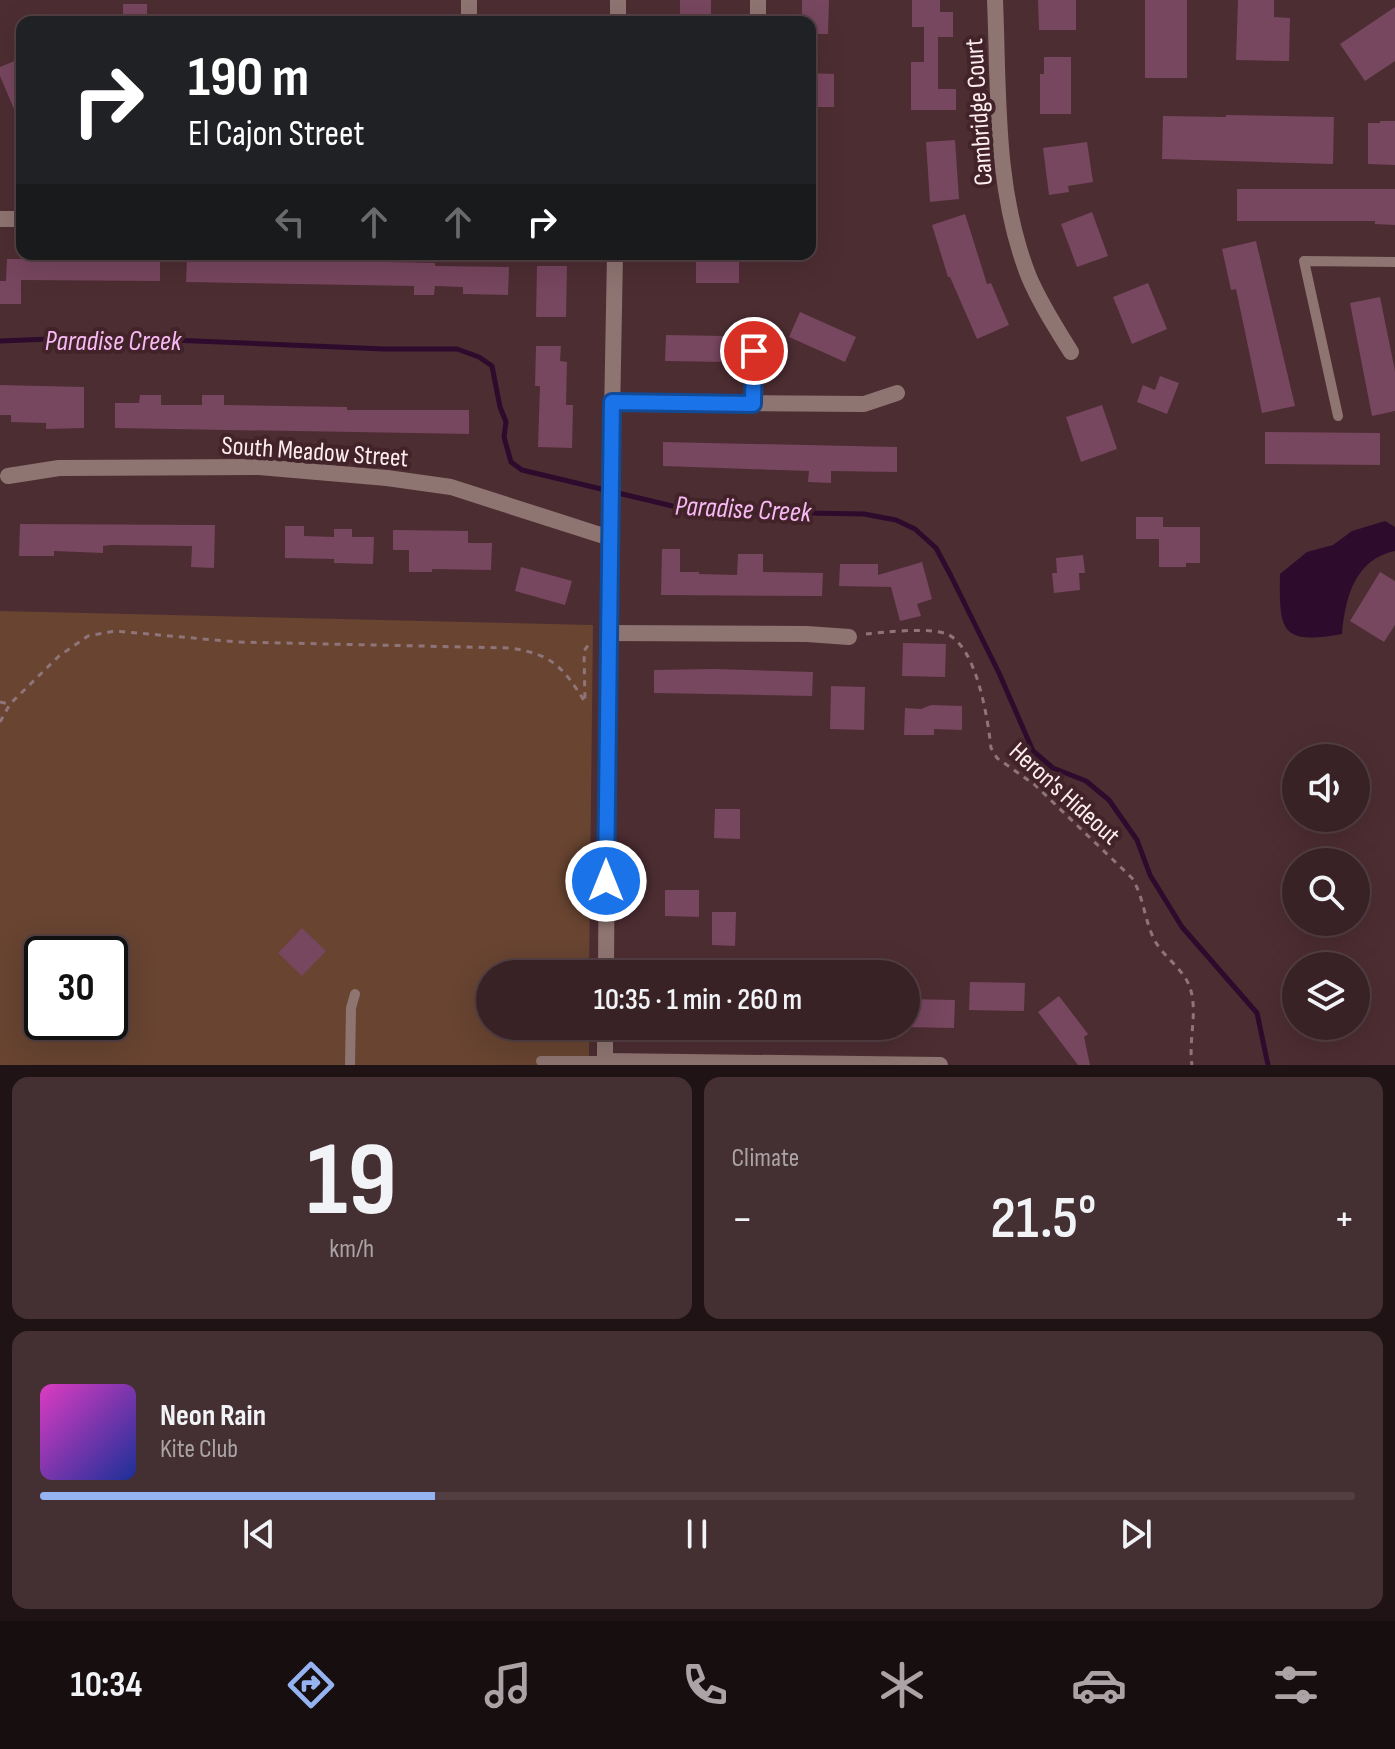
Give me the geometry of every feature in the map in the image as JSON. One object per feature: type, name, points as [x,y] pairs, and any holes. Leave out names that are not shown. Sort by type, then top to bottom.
[{"type":"street","name":"Cambridge Court","points":[[995,0],[1000,157],[1010,212],[1029,277],[1071,352]]},
{"type":"street","points":[[606,960],[615,260]]},
{"type":"street","points":[[753,404],[754,351]]},
{"type":"street","points":[[612,402],[864,404],[897,393]]},
{"type":"street","name":"South Meadow Street","points":[[8,476],[59,468],[259,467],[387,478],[451,487],[610,538]]},
{"type":"street","points":[[608,633],[849,637]]},
{"type":"street","points":[[605,1040],[605,1063],[940,1065]]},
{"type":"lane","points":[[1338,416],[1304,261],[1395,262]]},
{"type":"lane","points":[[350,1065],[351,1008],[355,994]]},
{"type":"lane","points":[[541,1061],[605,1063]]},
{"type":"path","points":[[0,722],[10,704],[59,656],[88,636],[115,631],[237,642],[510,648],[536,652],[555,663],[585,702],[584,651],[588,643],[608,633]]},
{"type":"path","name":"Heron's Hideout","points":[[849,637],[882,632],[934,632],[957,640],[975,674],[991,748],[997,758],[1035,785],[1132,878],[1139,889],[1155,940],[1189,985],[1193,1012],[1192,1065]]},
{"type":"path","points":[[0,702],[10,704]]},
{"type":"shaded area","points":[[1385,521],[1395,527],[1395,551],[1381,555],[1361,571],[1346,607],[1342,634],[1306,637],[1288,630],[1281,609],[1280,574],[1307,552],[1333,545],[1352,531]]},
{"type":"shaded area","points":[[0,611],[593,625],[589,960],[476,960],[476,1040],[589,1040],[589,1065],[0,1065]]},
{"type":"building","points":[[680,0],[711,0],[711,16],[680,16]]},
{"type":"building","points":[[802,0],[829,0],[828,34],[816,34],[816,16],[802,16]]},
{"type":"building","points":[[912,0],[940,0],[940,12],[953,12],[953,37],[938,37],[938,89],[956,89],[956,110],[911,110],[911,62],[924,62],[924,27],[912,27]]},
{"type":"building","points":[[1038,0],[1076,0],[1076,30],[1039,30]]},
{"type":"building","points":[[1145,0],[1187,0],[1187,78],[1145,78]]},
{"type":"building","points":[[1238,0],[1274,0],[1274,17],[1290,18],[1289,61],[1236,60]]},
{"type":"building","points":[[123,4],[147,4],[147,16],[123,16]]},
{"type":"building","points":[[1395,7],[1395,61],[1365,81],[1340,44]]},
{"type":"building","points":[[1044,57],[1071,57],[1071,114],[1040,114],[1040,74],[1044,74]]},
{"type":"building","points":[[16,60],[16,114],[0,76],[0,67]]},
{"type":"building","points":[[816,73],[834,74],[834,107],[816,107]]},
{"type":"building","points":[[1163,116],[1334,117],[1333,164],[1162,159]]},
{"type":"building","points":[[1395,121],[1395,165],[1368,164],[1368,123]]},
{"type":"building","points":[[955,140],[959,199],[930,202],[926,142]]},
{"type":"building","points":[[1087,142],[1093,182],[1068,186],[1069,192],[1049,195],[1043,148]]},
{"type":"building","points":[[1237,189],[1395,189],[1395,225],[1375,224],[1375,221],[1237,221]]},
{"type":"building","points":[[1092,212],[1108,256],[1077,267],[1061,224]]},
{"type":"building","points":[[965,214],[987,284],[991,283],[1009,325],[977,339],[948,277],[932,225]]},
{"type":"building","points":[[1256,241],[1295,406],[1262,413],[1236,289],[1231,290],[1222,249]]},
{"type":"building","points":[[7,259],[160,260],[160,281],[21,280],[21,304],[0,304],[0,281],[6,281]]},
{"type":"building","points":[[187,260],[509,267],[508,295],[463,294],[463,287],[435,286],[434,295],[414,295],[414,286],[186,282]]},
{"type":"building","points":[[696,260],[739,260],[739,283],[696,283]]},
{"type":"building","points":[[537,266],[567,266],[566,317],[536,317]]},
{"type":"building","points":[[1148,283],[1167,329],[1132,344],[1113,297]]},
{"type":"building","points":[[1380,297],[1395,371],[1395,411],[1372,416],[1350,303]]},
{"type":"building","points":[[800,312],[856,337],[845,362],[789,337]]},
{"type":"building","points":[[666,335],[725,336],[725,362],[665,361]]},
{"type":"building","points":[[536,346],[561,346],[560,361],[567,362],[566,405],[573,405],[572,448],[538,447],[540,386],[535,386]]},
{"type":"building","points":[[1160,376],[1179,383],[1167,414],[1137,402],[1143,385],[1155,390]]},
{"type":"building","points":[[0,385],[84,387],[84,428],[46,429],[46,423],[11,422],[11,415],[0,415]]},
{"type":"building","points":[[140,395],[161,395],[161,405],[202,405],[202,395],[224,395],[224,405],[347,407],[347,410],[469,410],[469,434],[115,428],[115,403],[139,403]]},
{"type":"building","points":[[1102,405],[1117,449],[1081,462],[1066,417]]},
{"type":"building","points":[[1265,432],[1380,433],[1380,465],[1265,464]]},
{"type":"building","points":[[663,442],[897,447],[897,472],[831,471],[831,483],[808,482],[809,471],[663,466]]},
{"type":"building","points":[[1136,517],[1163,517],[1163,527],[1200,527],[1200,563],[1186,563],[1186,567],[1159,567],[1159,539],[1136,539]]},
{"type":"building","points":[[20,524],[215,525],[214,568],[191,567],[192,546],[111,545],[103,546],[103,553],[54,551],[54,556],[19,556]]},
{"type":"building","points":[[285,526],[304,526],[304,536],[334,537],[334,529],[352,529],[352,537],[374,537],[373,564],[285,558]]},
{"type":"building","points":[[393,530],[468,531],[468,543],[492,543],[491,570],[432,569],[432,572],[409,572],[409,550],[393,550]]},
{"type":"building","points":[[662,549],[680,549],[680,572],[699,574],[737,575],[738,554],[763,554],[763,572],[823,573],[822,596],[661,595]]},
{"type":"building","points":[[1083,555],[1085,573],[1079,573],[1080,590],[1054,593],[1052,573],[1057,573],[1056,558]]},
{"type":"building","points":[[922,562],[932,599],[917,604],[921,616],[900,621],[891,587],[839,586],[840,564],[878,564],[878,575]]},
{"type":"building","points":[[521,567],[572,581],[565,605],[515,591]]},
{"type":"building","points":[[1380,572],[1395,581],[1395,625],[1384,642],[1350,621]]},
{"type":"building","points":[[903,643],[946,644],[945,677],[902,676]]},
{"type":"building","points":[[654,670],[813,672],[812,696],[654,693]]},
{"type":"building","points":[[831,686],[865,687],[864,730],[830,729]]},
{"type":"building","points":[[931,705],[962,706],[962,730],[934,729],[934,735],[904,735],[905,708],[921,709]]},
{"type":"building","points":[[715,809],[740,809],[740,839],[714,838]]},
{"type":"building","points":[[665,890],[699,890],[699,917],[665,916]]},
{"type":"building","points":[[712,912],[736,912],[735,946],[712,945]]},
{"type":"building","points":[[302,928],[326,951],[302,976],[278,953]]},
{"type":"building","points":[[970,982],[1025,983],[1024,1011],[969,1010]]},
{"type":"building","points":[[1059,996],[1088,1034],[1084,1037],[1090,1065],[1078,1065],[1038,1012]]},
{"type":"building","points":[[920,999],[955,1000],[954,1028],[920,1027]]},
{"type":"waterway","name":"Paradise Creek","points":[[0,341],[100,337],[384,349],[457,349],[479,357],[492,366],[506,422],[504,437],[511,462],[522,470],[693,511],[864,514],[896,520],[915,529],[936,548],[951,576],[1033,751],[1053,768],[1086,781],[1109,800],[1137,840],[1150,875],[1182,927],[1257,1013],[1268,1065]]},
{"type":"route","points":[[606,881],[612,402],[753,404],[754,351]]}]
